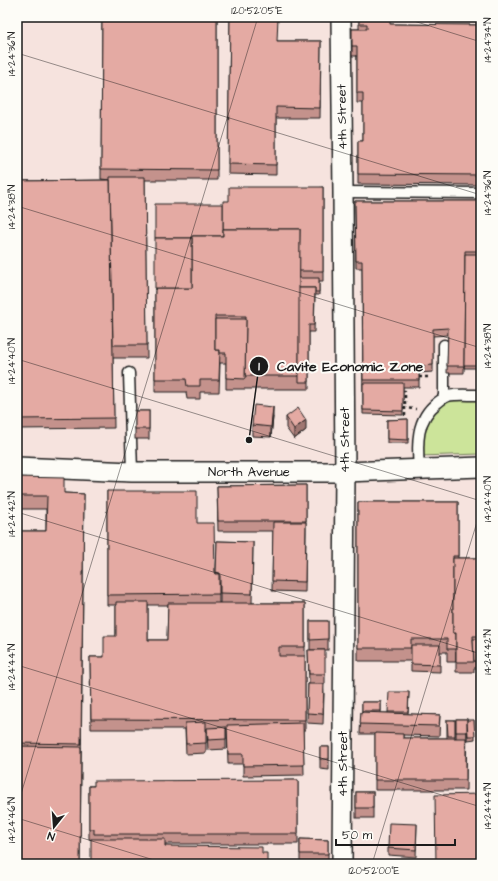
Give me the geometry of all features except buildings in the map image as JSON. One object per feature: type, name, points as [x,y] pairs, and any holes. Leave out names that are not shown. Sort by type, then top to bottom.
[{"type":"street","name":"4th Street","points":[[341,17],[345,472],[342,864]]},
{"type":"street","name":"North Avenue","points":[[17,467],[132,472],[345,472],[481,467]]},
{"type":"lane","points":[[343,192],[481,193]]},
{"type":"lane","points":[[444,345],[444,397]]},
{"type":"lane","points":[[129,373],[132,472]]},
{"type":"lane","points":[[419,469],[419,431],[429,409],[444,397],[476,395]]},
{"type":"path","points":[[403,391],[405,391],[405,423]]},
{"type":"shaded area","points":[[17,17],[481,17],[481,864],[17,864]]},
{"type":"green space","points":[[477,397],[477,418],[481,419],[481,454],[419,456],[420,430],[444,399]]},
{"type":"place","name":"Cavite Economic Zone","points":[[249,440]]}]
